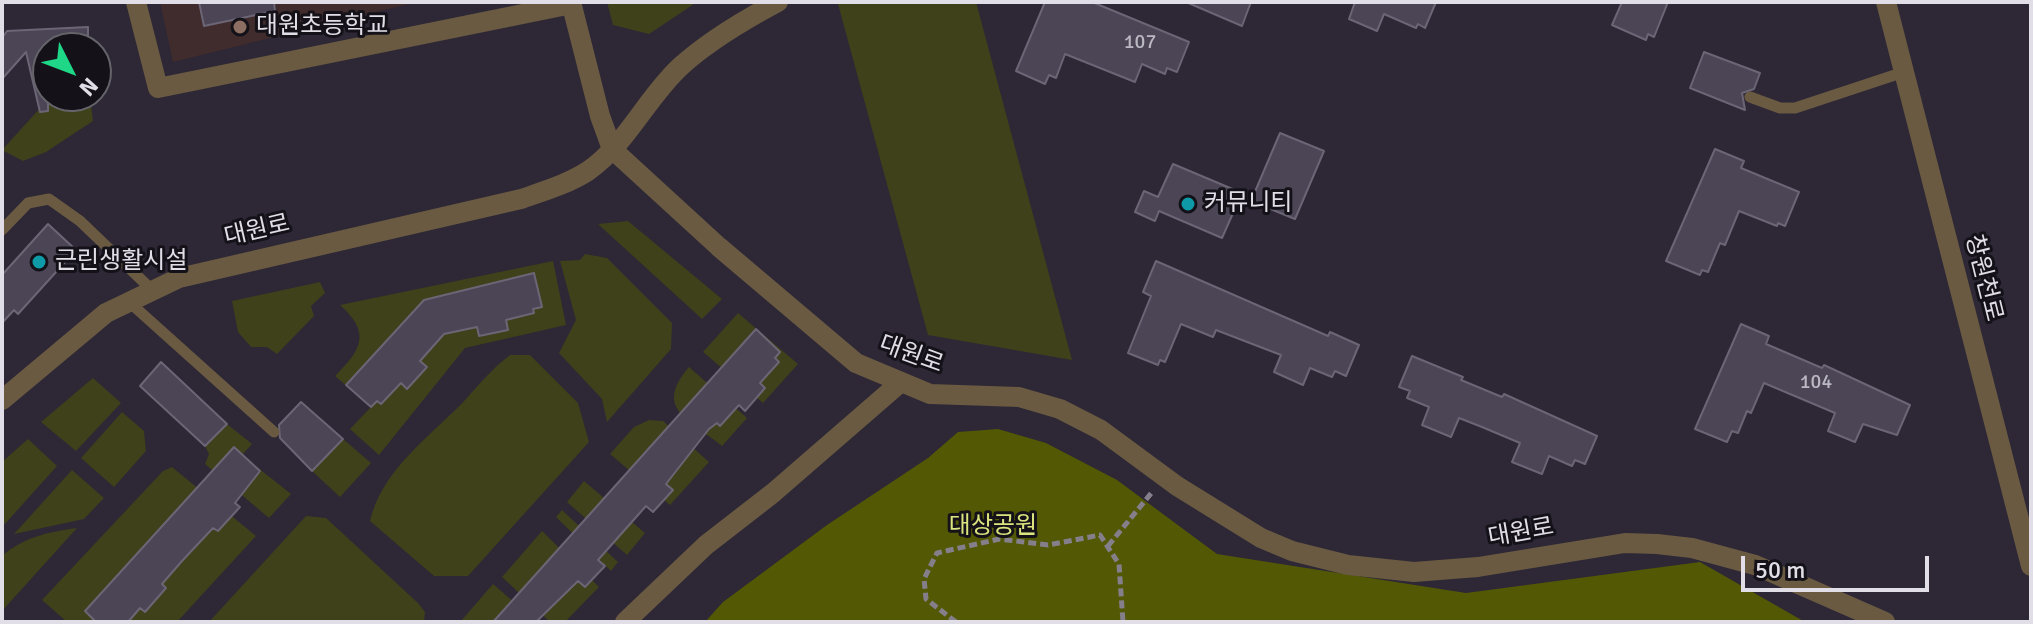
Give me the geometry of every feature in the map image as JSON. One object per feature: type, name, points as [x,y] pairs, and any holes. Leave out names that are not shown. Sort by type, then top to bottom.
[{"type":"street","points":[[136,2],[158,88],[571,3],[600,116],[612,149]]},
{"type":"street","points":[[612,149],[680,67],[729,30],[778,2]]},
{"type":"street","name":"창원천로","points":[[1886,2],[2031,566]]},
{"type":"street","name":"대원로","points":[[2,400],[81,331],[151,289],[239,261],[521,199],[566,184],[591,169],[612,149],[838,351],[930,394],[1019,397],[1060,409],[1101,430],[1165,477],[1261,538],[1292,551],[1348,565],[1414,572],[1594,547],[1657,544],[1692,548],[1755,565],[1885,622]]},
{"type":"street","points":[[625,622],[646,598],[706,545],[773,493],[901,382]]},
{"type":"lane","points":[[1750,97],[1780,108],[1795,108],[1904,72]]},
{"type":"lane","points":[[2,230],[28,203],[49,199],[80,221],[151,289]]},
{"type":"lane","points":[[128,301],[274,432]]},
{"type":"path","points":[[1108,546],[1165,477]]},
{"type":"path","points":[[956,622],[926,599],[924,579],[937,553],[999,539],[1048,545],[1100,535],[1119,564],[1123,622]]},
{"type":"shaded area","name":"대원초등학교","points":[[160,2],[417,2],[173,62]]},
{"type":"green space","points":[[607,2],[697,2],[649,34],[613,25]]},
{"type":"green space","points":[[976,2],[1072,360],[928,335],[838,4]]},
{"type":"green space","points":[[37,112],[92,112],[93,121],[46,152],[23,161],[2,150]]},
{"type":"green space","points":[[628,221],[722,299],[702,319],[598,224]]},
{"type":"green space","points":[[585,254],[607,258],[672,323],[671,349],[607,422],[602,399],[559,353],[576,320],[560,261],[580,260]]},
{"type":"green space","points":[[553,261],[566,325],[465,348],[379,455],[350,429],[371,407],[335,376],[352,357],[359,341],[356,324],[340,305]]},
{"type":"green space","points":[[320,282],[325,293],[311,306],[314,316],[277,354],[267,347],[251,347],[238,332],[232,301]]},
{"type":"green space","points":[[738,313],[798,364],[763,403],[703,352]]},
{"type":"green space","points":[[510,355],[530,355],[578,403],[589,442],[468,576],[434,576],[370,521],[376,502],[409,454]]},
{"type":"green space","points":[[689,367],[747,418],[722,446],[688,420],[675,403],[674,393]]},
{"type":"green space","points":[[93,378],[121,403],[76,451],[41,422]]},
{"type":"green space","points":[[122,412],[144,431],[146,451],[114,487],[81,458]]},
{"type":"green space","points":[[649,420],[663,421],[709,462],[670,505],[610,454],[634,427]]},
{"type":"green space","points":[[227,424],[252,444],[242,455],[291,494],[269,518],[205,464],[209,454],[205,446]]},
{"type":"green space","name":"대상공원","points":[[998,429],[1046,443],[1117,480],[1217,554],[1466,593],[1700,562],[1805,622],[705,622],[723,602],[827,525],[928,458],[958,432]]},
{"type":"green space","points":[[28,439],[57,466],[5,524],[2,521],[2,462]]},
{"type":"green space","points":[[343,439],[371,463],[340,497],[312,471]]},
{"type":"green space","points":[[172,467],[256,536],[177,622],[67,622],[42,600],[163,471]]},
{"type":"green space","points":[[72,470],[104,498],[84,519],[14,534]]},
{"type":"green space","points":[[584,481],[645,533],[627,555],[567,502]]},
{"type":"green space","points":[[562,510],[618,562],[611,571],[556,517]]},
{"type":"green space","points":[[306,516],[326,518],[418,603],[425,612],[424,622],[209,622]]},
{"type":"green space","points":[[77,528],[2,611],[2,556],[37,536]]},
{"type":"green space","points":[[542,531],[599,587],[565,622],[550,622],[502,577]]},
{"type":"green space","points":[[493,584],[537,622],[460,622]]},
{"type":"building","points":[[199,2],[274,2],[275,11],[204,26]]},
{"type":"building","points":[[1045,2],[1092,2],[1189,42],[1177,72],[1167,68],[1165,74],[1142,64],[1135,82],[1065,54],[1056,78],[1049,75],[1045,84],[1016,71]]},
{"type":"building","points":[[1186,2],[1251,2],[1242,26]]},
{"type":"building","points":[[1355,2],[1436,2],[1425,28],[1418,24],[1416,28],[1384,14],[1377,31],[1349,19]]},
{"type":"building","points":[[1622,2],[1668,2],[1654,37],[1648,34],[1646,40],[1612,25]]},
{"type":"building","points":[[88,27],[88,32],[32,32],[32,78],[26,52],[2,79],[2,38],[7,31]]},
{"type":"building","points":[[1704,52],[1760,73],[1754,89],[1742,93],[1745,110],[1690,88]]},
{"type":"building","name":"커뮤니티","points":[[1280,133],[1324,151],[1295,219],[1251,201]]},
{"type":"building","points":[[1715,149],[1744,161],[1741,168],[1799,192],[1785,226],[1778,223],[1777,226],[1739,211],[1725,245],[1720,243],[1708,272],[1702,270],[1700,275],[1666,261]]},
{"type":"building","name":"커뮤니티","points":[[1173,164],[1242,193],[1222,238],[1159,211],[1155,221],[1135,212],[1144,191],[1158,197]]},
{"type":"building","name":"근린생활시설","points":[[48,224],[76,250],[18,314],[14,310],[2,323],[2,275]]},
{"type":"building","points":[[1156,261],[1328,336],[1330,332],[1359,345],[1346,376],[1335,371],[1332,377],[1310,368],[1303,385],[1274,372],[1281,355],[1216,330],[1213,337],[1181,324],[1165,362],[1160,360],[1158,365],[1128,353],[1151,296],[1143,292]]},
{"type":"building","points":[[534,273],[542,307],[533,309],[534,313],[506,320],[508,330],[479,336],[477,327],[444,334],[420,361],[427,367],[407,389],[401,383],[381,404],[377,401],[371,407],[346,385],[424,300]]},
{"type":"building","points":[[1741,324],[1769,336],[1766,344],[1822,368],[1824,365],[1910,405],[1897,435],[1863,424],[1855,442],[1828,431],[1835,413],[1764,383],[1751,413],[1747,411],[1738,433],[1732,431],[1727,442],[1695,429]]},
{"type":"building","points":[[756,329],[780,352],[775,358],[779,362],[760,383],[765,388],[745,411],[739,405],[720,426],[717,423],[709,429],[666,484],[673,490],[653,512],[646,506],[598,560],[605,566],[585,587],[578,581],[536,622],[493,622]]},
{"type":"building","points":[[1412,356],[1463,377],[1461,380],[1502,397],[1504,394],[1597,436],[1585,464],[1575,460],[1572,466],[1549,456],[1542,474],[1512,462],[1520,443],[1482,427],[1459,418],[1451,437],[1422,425],[1429,407],[1407,398],[1410,391],[1399,387]]},
{"type":"building","points":[[161,362],[227,424],[205,446],[140,386]]},
{"type":"building","points":[[301,402],[343,439],[312,471],[280,438],[279,425]]},
{"type":"building","points":[[234,447],[260,471],[235,503],[240,507],[218,531],[213,528],[182,561],[162,584],[166,588],[145,612],[140,608],[128,622],[96,622],[85,611]]},
{"type":"place","name":"대원초등학교","points":[[240,27]]},
{"type":"place","name":"커뮤니티","points":[[1188,204]]},
{"type":"place","name":"근린생활시설","points":[[39,262]]}]
